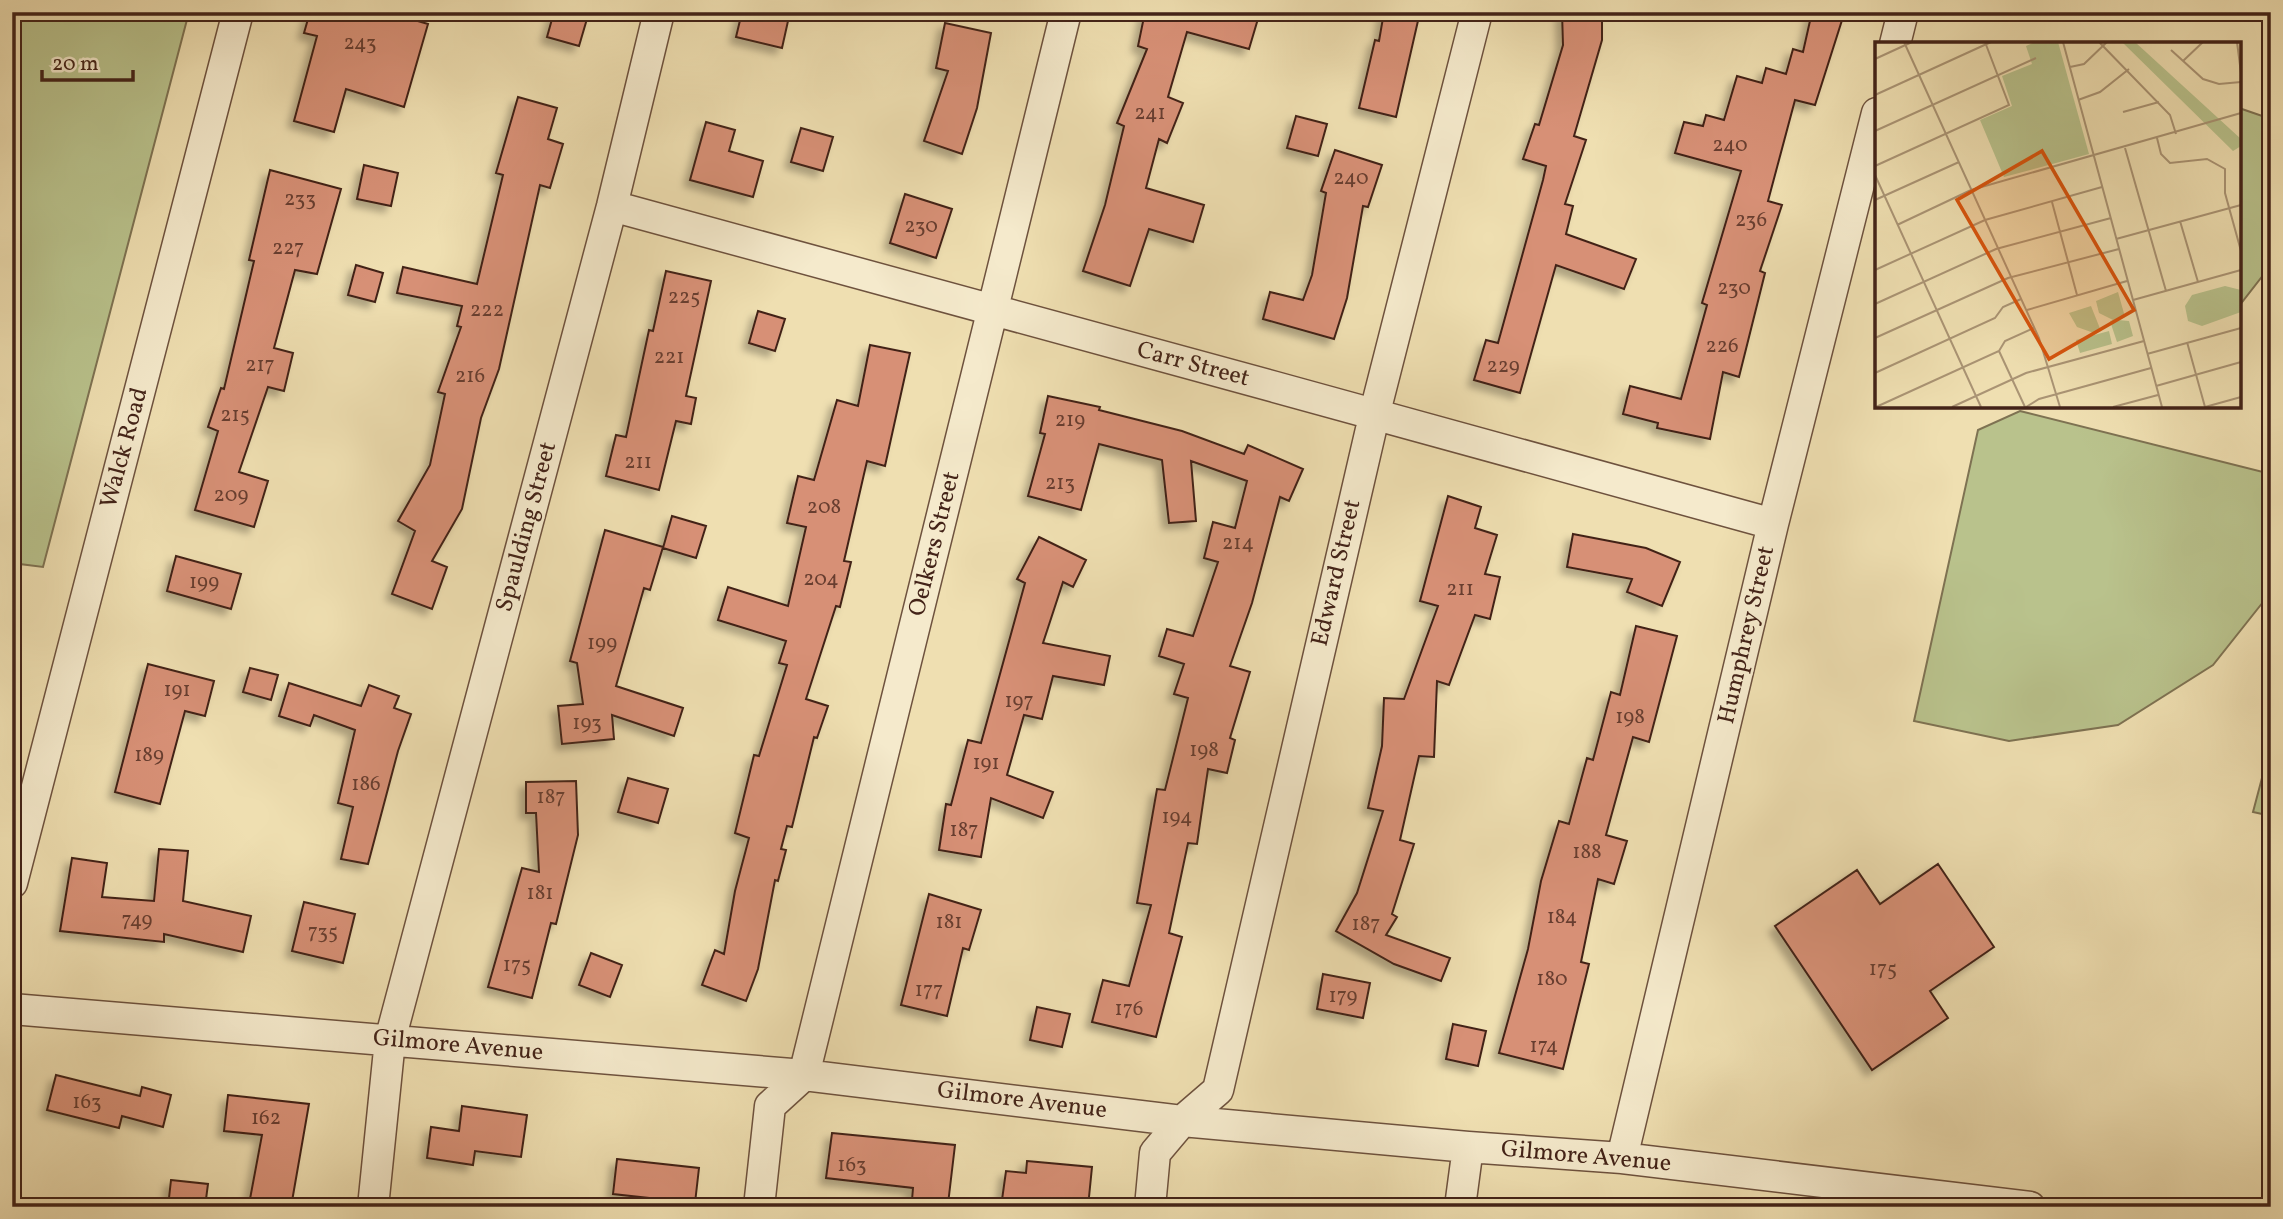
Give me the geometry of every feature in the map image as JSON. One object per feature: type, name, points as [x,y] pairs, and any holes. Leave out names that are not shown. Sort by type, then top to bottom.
[{"type":"street","name":"Walck Road","points":[[12,883],[238,12]]},
{"type":"street","name":"Spaulding Street","points":[[373,1207],[390,1040],[612,206],[659,12]]},
{"type":"street","name":"Oelkers Street","points":[[804,1075],[1066,12]]},
{"type":"street","name":"Edward Street","points":[[1150,1207],[1155,1153],[1182,1121],[1218,1090],[1375,412],[1477,12]]},
{"type":"street","points":[[1896,42],[1903,12]]},
{"type":"street","name":"Humphrey Street","points":[[1622,1158],[1773,524],[1875,121]]},
{"type":"street","name":"Carr Street","points":[[612,206],[992,312],[1375,412],[1773,524]]},
{"type":"street","name":"Gilmore Avenue","points":[[12,1009],[804,1075],[1182,1121],[1622,1158],[1857,1197],[2030,1207]]},
{"type":"street","points":[[760,1207],[770,1106],[804,1075]]},
{"type":"street","points":[[1460,1207],[1468,1147]]},
{"type":"green space","points":[[12,12],[189,12],[43,567],[12,563]]},
{"type":"green space","points":[[2241,109],[2271,119],[2271,265],[2241,303]]},
{"type":"green space","points":[[2020,411],[2271,474],[2271,592],[2213,665],[2118,725],[2009,741],[1914,721],[1978,430]]},
{"type":"green space","points":[[2271,744],[2271,816],[2253,812]]},
{"type":"building","points":[[310,12],[387,12],[428,24],[404,107],[346,89],[334,132],[294,121],[317,36],[304,33]]},
{"type":"building","points":[[554,12],[589,12],[579,46],[547,37]]},
{"type":"building","points":[[742,12],[790,12],[782,48],[736,37]]},
{"type":"building","points":[[1145,12],[1260,12],[1249,49],[1187,32],[1168,97],[1183,103],[1167,143],[1159,139],[1146,188],[1204,205],[1193,242],[1149,229],[1130,286],[1083,271],[1105,205],[1124,126],[1117,123],[1147,49],[1138,46]]},
{"type":"building","points":[[1384,12],[1420,12],[1396,117],[1359,108],[1375,40],[1379,41]]},
{"type":"building","points":[[1562,12],[1602,12],[1602,40],[1574,136],[1586,140],[1565,204],[1573,206],[1566,234],[1636,259],[1624,289],[1556,265],[1520,393],[1474,380],[1486,340],[1498,343],[1543,180],[1546,166],[1523,159],[1535,124],[1539,125],[1563,45]]},
{"type":"building","points":[[1812,12],[1843,17],[1815,105],[1795,100],[1768,201],[1782,205],[1760,271],[1765,273],[1739,377],[1723,372],[1710,439],[1657,428],[1658,423],[1623,414],[1630,386],[1681,399],[1707,305],[1702,303],[1741,171],[1675,153],[1684,122],[1703,126],[1706,115],[1724,120],[1737,76],[1762,83],[1766,68],[1786,74],[1793,49],[1803,52]]},
{"type":"building","points":[[945,23],[991,33],[977,108],[962,154],[924,141],[948,71],[936,68]]},
{"type":"building","points":[[518,97],[557,108],[548,139],[563,144],[550,188],[540,185],[499,369],[481,418],[462,509],[432,561],[447,567],[432,609],[392,594],[415,531],[398,521],[430,465],[445,394],[438,392],[461,327],[457,326],[462,306],[397,293],[403,267],[477,284],[503,175],[496,173]]},
{"type":"building","points":[[1296,116],[1327,124],[1318,156],[1287,148]]},
{"type":"building","points":[[706,122],[735,130],[729,151],[763,161],[753,197],[690,180]]},
{"type":"building","points":[[801,128],[833,137],[823,171],[791,162]]},
{"type":"building","points":[[1335,150],[1382,165],[1368,207],[1363,206],[1347,298],[1334,339],[1263,319],[1270,292],[1303,300],[1312,275],[1326,193],[1321,191]]},
{"type":"building","points":[[364,165],[398,173],[391,206],[357,199]]},
{"type":"building","points":[[270,170],[341,189],[317,274],[295,270],[274,348],[293,353],[284,391],[268,387],[239,472],[268,481],[254,527],[195,510],[218,431],[208,427],[221,388],[224,389],[254,261],[249,260]]},
{"type":"building","points":[[905,194],[952,209],[936,258],[890,243]]},
{"type":"building","points":[[356,265],[383,273],[375,302],[348,295]]},
{"type":"building","points":[[666,271],[711,281],[686,396],[696,398],[691,424],[676,421],[659,490],[606,476],[616,435],[626,437],[649,330],[653,331]]},
{"type":"building","points":[[758,311],[785,319],[775,351],[749,343]]},
{"type":"building","points":[[870,345],[910,353],[885,466],[867,461],[844,561],[851,562],[840,607],[836,606],[806,699],[828,706],[817,738],[814,737],[792,827],[787,826],[781,849],[786,850],[778,881],[775,880],[758,969],[746,1001],[702,985],[715,950],[724,954],[735,891],[749,838],[735,833],[754,755],[759,756],[787,665],[779,663],[786,641],[718,620],[728,587],[788,606],[806,527],[787,523],[798,476],[814,480],[837,400],[858,406]]},
{"type":"building","points":[[1048,396],[1100,407],[1099,410],[1182,431],[1244,454],[1248,445],[1303,469],[1289,501],[1280,497],[1252,603],[1230,666],[1250,672],[1230,738],[1235,740],[1227,773],[1208,769],[1197,844],[1188,843],[1169,933],[1182,937],[1156,1037],[1092,1022],[1103,980],[1129,986],[1151,905],[1137,903],[1157,789],[1165,790],[1188,698],[1174,694],[1184,664],[1159,656],[1167,629],[1193,636],[1218,562],[1204,558],[1213,522],[1235,528],[1247,481],[1191,461],[1196,521],[1169,523],[1162,460],[1099,444],[1081,510],[1028,496],[1045,434],[1040,433]]},
{"type":"building","points":[[1448,496],[1481,507],[1475,528],[1497,535],[1485,574],[1500,577],[1490,619],[1475,615],[1449,685],[1437,681],[1434,757],[1419,756],[1400,840],[1414,844],[1392,914],[1397,917],[1386,935],[1450,958],[1441,981],[1394,964],[1336,931],[1357,893],[1383,811],[1368,808],[1382,746],[1384,698],[1404,699],[1438,606],[1420,601]]},
{"type":"building","points":[[672,516],[706,526],[696,558],[663,548]]},
{"type":"building","points":[[605,530],[663,547],[650,590],[644,588],[616,686],[683,708],[674,736],[612,715],[614,739],[562,744],[558,706],[583,704],[577,663],[570,661]]},
{"type":"building","points":[[1573,534],[1646,548],[1680,562],[1662,606],[1627,592],[1632,579],[1567,567]]},
{"type":"building","points":[[1039,537],[1086,560],[1073,587],[1063,582],[1043,643],[1110,656],[1104,685],[1053,676],[1042,719],[1024,715],[1007,775],[1053,792],[1043,818],[991,798],[981,857],[939,850],[946,804],[951,805],[968,740],[981,743],[1025,583],[1017,579]]},
{"type":"building","points":[[176,556],[241,574],[231,609],[167,591]]},
{"type":"building","points":[[1636,626],[1677,636],[1649,742],[1633,737],[1606,835],[1627,841],[1614,884],[1598,879],[1581,962],[1589,964],[1563,1069],[1499,1053],[1528,949],[1541,881],[1559,821],[1569,824],[1587,758],[1593,760],[1611,692],[1620,695]]},
{"type":"building","points":[[148,664],[214,681],[205,716],[185,711],[160,804],[115,792]]},
{"type":"building","points":[[250,668],[278,675],[271,700],[243,692]]},
{"type":"building","points":[[289,683],[361,706],[369,685],[399,696],[394,708],[411,714],[398,751],[368,864],[341,859],[353,807],[338,803],[355,730],[314,715],[310,726],[279,716]]},
{"type":"building","points":[[628,778],[668,789],[658,823],[618,812]]},
{"type":"building","points":[[576,781],[578,835],[556,924],[551,923],[532,998],[488,987],[522,868],[539,872],[536,813],[526,813],[526,782]]},
{"type":"building","points":[[159,849],[188,851],[183,901],[251,916],[243,952],[164,934],[164,942],[60,931],[72,858],[107,863],[102,897],[154,901]]},
{"type":"building","points":[[1938,864],[1994,947],[1930,991],[1948,1018],[1872,1070],[1775,926],[1857,870],[1880,904]]},
{"type":"building","points":[[929,894],[981,910],[969,950],[963,948],[947,1016],[901,1005]]},
{"type":"building","points":[[304,902],[355,914],[343,963],[292,951]]},
{"type":"building","points":[[591,953],[622,965],[610,997],[579,985]]},
{"type":"building","points":[[1323,974],[1370,983],[1363,1018],[1317,1009]]},
{"type":"building","points":[[1037,1007],[1070,1014],[1062,1047],[1030,1040]]},
{"type":"building","points":[[1453,1024],[1486,1031],[1478,1066],[1446,1059]]},
{"type":"building","points":[[56,1075],[140,1096],[142,1087],[171,1095],[163,1127],[122,1116],[119,1128],[47,1110]]},
{"type":"building","points":[[228,1095],[309,1104],[291,1207],[250,1199],[262,1135],[224,1131]]},
{"type":"building","points":[[462,1106],[527,1115],[521,1157],[475,1151],[473,1165],[427,1158],[431,1127],[459,1131]]},
{"type":"building","points":[[832,1133],[955,1145],[948,1204],[912,1200],[913,1188],[826,1178]]},
{"type":"building","points":[[617,1159],[699,1168],[695,1203],[613,1194]]},
{"type":"building","points":[[1027,1161],[1092,1167],[1088,1207],[1001,1207],[1006,1171],[1026,1173]]},
{"type":"building","points":[[171,1180],[208,1184],[205,1207],[168,1207]]}]
